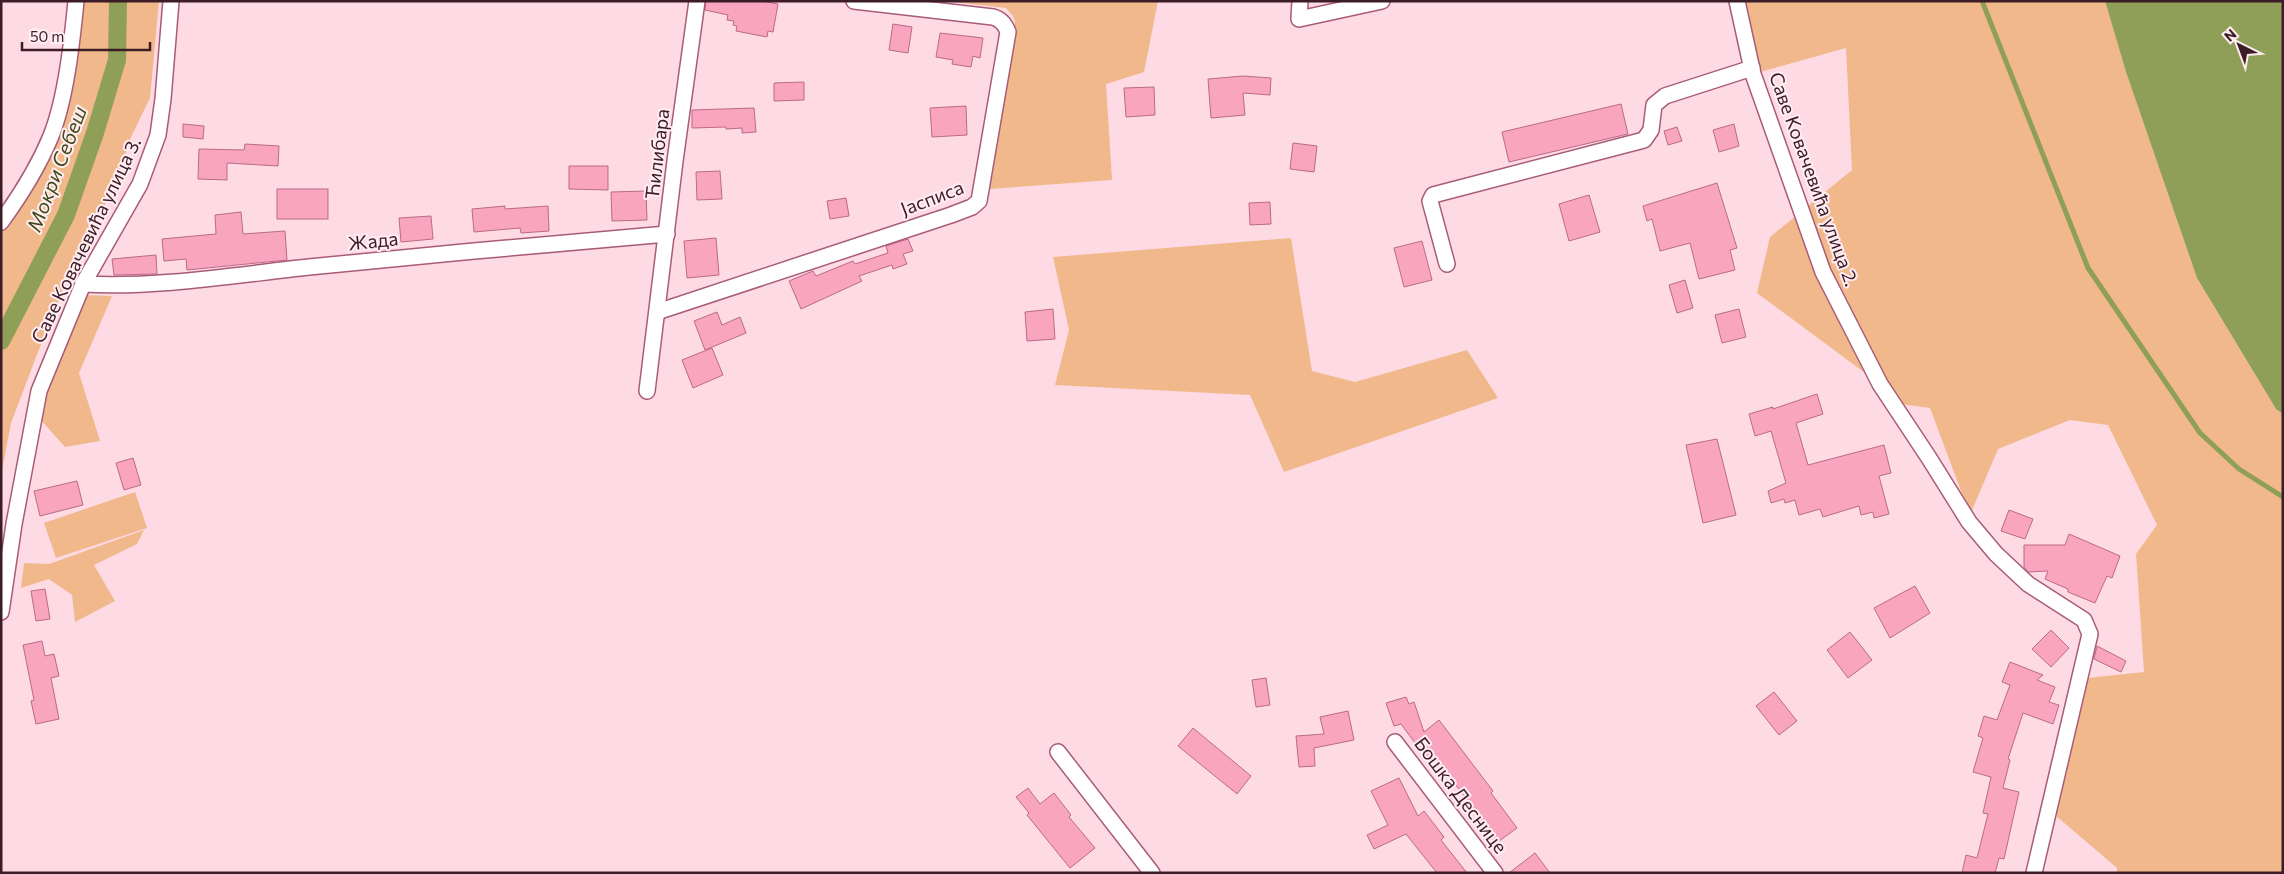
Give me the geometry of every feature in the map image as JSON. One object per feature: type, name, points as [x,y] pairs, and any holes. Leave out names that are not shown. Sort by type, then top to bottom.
[{"type":"street","points":[[1,222],[32,172],[51,135],[64,86],[73,38],[76,1]]},
{"type":"street","name":"Саве Ковачевића улица 3.","points":[[1,612],[15,515],[39,391],[83,284],[140,184],[158,135],[163,99],[171,1]]},
{"type":"street","name":"Ћилибара","points":[[657,312],[697,1]]},
{"type":"street","name":"Јасписа","points":[[657,312],[951,215],[972,207],[979,201],[1008,32],[1006,26],[998,18],[993,17],[854,1]]},
{"type":"street","points":[[1300,1],[1300,19],[1382,1]]},
{"type":"street","name":"Саве Ковачевића улица 2.","points":[[1737,1],[1752,68],[1823,272],[1880,384],[1969,522],[1996,554],[2028,584],[2084,620],[2090,634],[2034,873]]},
{"type":"street","points":[[1447,264],[1430,201],[1434,195],[1644,140],[1651,130],[1654,105],[1665,96],[1752,68]]},
{"type":"street","name":"Жада","points":[[83,284],[111,286],[500,248],[667,234]]},
{"type":"street","points":[[647,391],[657,312]]},
{"type":"street","name":"Бошка Деснице","points":[[1395,742],[1495,873]]},
{"type":"street","points":[[1058,752],[1152,873]]},
{"type":"shaded area","points":[[76,1],[159,1],[150,98],[131,137],[115,184],[63,290],[38,352],[11,423],[1,475],[1,222],[51,135]]},
{"type":"shaded area","points":[[946,1],[1158,1],[1144,72],[1106,84],[1112,180],[990,189],[1015,22],[1013,16],[1006,8]]},
{"type":"shaded area","points":[[1737,1],[2105,1],[2126,72],[2197,278],[2276,409],[2283,414],[2283,873],[2117,873],[2117,868],[2048,809],[2078,679],[2144,672],[2136,554],[2157,525],[2108,425],[2070,420],[1998,449],[1970,515],[1930,408],[1892,403],[1880,384],[1757,293],[1770,237],[1852,170],[1846,48],[1753,74]]},
{"type":"shaded area","points":[[2105,1],[2283,1],[2283,414],[2276,409],[2197,278],[2126,72]]},
{"type":"shaded area","points":[[1291,238],[1312,371],[1355,382],[1467,350],[1498,398],[1284,472],[1250,395],[1055,385],[1069,330],[1053,257]]},
{"type":"shaded area","points":[[83,295],[112,296],[79,373],[100,441],[65,447],[41,420],[48,383]]},
{"type":"shaded area","points":[[135,492],[147,528],[56,558],[44,523]]},
{"type":"shaded area","points":[[144,530],[137,544],[94,565],[115,601],[75,622],[72,595],[49,579],[21,588],[24,563],[49,564]]},
{"type":"building","points":[[706,1],[762,1],[778,4],[773,32],[768,31],[767,37],[736,31],[737,26],[733,25],[734,21],[727,20],[728,15],[705,10]]},
{"type":"building","points":[[893,24],[912,27],[908,53],[889,50]]},
{"type":"building","points":[[940,33],[983,38],[980,58],[973,56],[971,67],[952,64],[953,60],[936,57]]},
{"type":"building","points":[[1243,76],[1271,78],[1270,95],[1243,93],[1245,115],[1211,118],[1208,79]]},
{"type":"building","points":[[804,82],[804,100],[774,101],[774,83]]},
{"type":"building","points":[[1154,87],[1155,115],[1126,117],[1124,88]]},
{"type":"building","points":[[1621,104],[1628,134],[1509,162],[1502,132]]},
{"type":"building","points":[[966,106],[967,135],[932,137],[930,108]]},
{"type":"building","points":[[754,108],[756,132],[742,133],[742,128],[726,129],[726,127],[692,128],[692,110]]},
{"type":"building","points":[[183,124],[204,126],[203,139],[183,137]]},
{"type":"building","points":[[1734,124],[1739,146],[1719,152],[1713,130]]},
{"type":"building","points":[[1677,127],[1682,141],[1668,145],[1664,131]]},
{"type":"building","points":[[1293,143],[1317,146],[1314,172],[1290,169]]},
{"type":"building","points":[[245,144],[279,146],[278,166],[227,163],[227,180],[198,179],[199,149],[244,150]]},
{"type":"building","points":[[569,166],[608,166],[608,190],[569,189]]},
{"type":"building","points":[[720,171],[722,199],[697,200],[696,172]]},
{"type":"building","points":[[1717,183],[1737,248],[1730,250],[1735,270],[1699,279],[1690,243],[1660,251],[1652,219],[1647,221],[1643,206]]},
{"type":"building","points":[[277,189],[328,189],[328,219],[277,219]]},
{"type":"building","points":[[646,191],[647,220],[612,221],[611,192]]},
{"type":"building","points":[[1589,195],[1600,232],[1569,241],[1559,204]]},
{"type":"building","points":[[846,198],[849,216],[830,219],[827,201]]},
{"type":"building","points":[[1270,202],[1271,224],[1250,225],[1249,203]]},
{"type":"building","points":[[505,206],[505,209],[548,206],[549,231],[521,233],[520,228],[474,232],[472,209]]},
{"type":"building","points":[[241,212],[243,234],[285,231],[287,260],[187,270],[186,259],[164,261],[162,239],[216,234],[215,215]]},
{"type":"building","points":[[431,216],[433,239],[401,242],[399,218]]},
{"type":"building","points":[[716,238],[719,275],[687,278],[684,241]]},
{"type":"building","points":[[908,239],[913,251],[903,254],[907,264],[893,269],[892,265],[859,276],[862,281],[801,309],[789,281],[813,271],[816,276],[853,261],[855,264],[888,253],[886,246]]},
{"type":"building","points":[[1422,241],[1432,280],[1404,287],[1394,248]]},
{"type":"building","points":[[156,255],[157,274],[114,275],[112,259]]},
{"type":"building","points":[[1685,280],[1693,308],[1677,313],[1669,285]]},
{"type":"building","points":[[1053,309],[1055,339],[1027,341],[1025,312]]},
{"type":"building","points":[[1739,309],[1746,337],[1722,343],[1715,315]]},
{"type":"building","points":[[717,312],[722,325],[740,317],[746,333],[705,350],[694,321]]},
{"type":"building","points":[[712,348],[723,375],[693,388],[682,360]]},
{"type":"building","points":[[1817,394],[1823,414],[1796,423],[1808,465],[1884,445],[1891,473],[1879,476],[1889,514],[1874,518],[1873,512],[1861,515],[1859,506],[1823,517],[1820,509],[1799,515],[1795,500],[1785,503],[1784,499],[1771,503],[1768,491],[1786,483],[1771,431],[1755,436],[1749,414],[1773,407],[1773,409]]},
{"type":"building","points":[[1717,439],[1736,515],[1703,523],[1686,445]]},
{"type":"building","points":[[133,458],[141,485],[124,490],[116,463]]},
{"type":"building","points":[[77,481],[83,505],[40,516],[34,491]]},
{"type":"building","points":[[2009,510],[2033,519],[2025,539],[2001,531]]},
{"type":"building","points":[[2069,534],[2120,556],[2112,578],[2107,576],[2095,603],[2068,592],[2068,589],[2045,579],[2048,571],[2028,572],[2024,567],[2024,545],[2065,545]]},
{"type":"building","points":[[1915,586],[1930,613],[1890,638],[1874,608]]},
{"type":"building","points":[[45,589],[50,619],[36,621],[31,591]]},
{"type":"building","points":[[2051,630],[2069,648],[2051,667],[2032,649]]},
{"type":"building","points":[[1850,632],[1872,660],[1848,678],[1827,650]]},
{"type":"building","points":[[42,641],[45,656],[54,654],[59,676],[51,678],[59,719],[36,724],[31,701],[34,700],[23,645]]},
{"type":"building","points":[[2097,646],[2126,661],[2121,672],[2094,659]]},
{"type":"building","points":[[2010,662],[2043,675],[2037,680],[2055,687],[2049,702],[2059,705],[2053,724],[2023,713],[2008,759],[2010,760],[2003,788],[2019,792],[2004,859],[1999,858],[1995,873],[1962,873],[1966,855],[1977,858],[1988,814],[1983,813],[1991,777],[1973,772],[1983,738],[1978,736],[1984,716],[1997,720],[2010,685],[2002,682]]},
{"type":"building","points":[[1266,678],[1270,705],[1256,707],[1252,680]]},
{"type":"building","points":[[1774,692],[1797,721],[1779,735],[1756,706]]},
{"type":"building","points":[[1406,697],[1409,704],[1414,702],[1424,732],[1439,720],[1493,791],[1491,793],[1517,828],[1495,844],[1479,822],[1482,819],[1441,766],[1435,770],[1401,724],[1394,726],[1386,703]]},
{"type":"building","points":[[1348,711],[1354,740],[1314,748],[1315,766],[1299,767],[1296,736],[1324,734],[1320,717]]},
{"type":"building","points":[[1193,728],[1251,776],[1237,794],[1178,746]]},
{"type":"building","points":[[1399,778],[1418,816],[1424,811],[1444,837],[1441,840],[1467,873],[1437,873],[1406,834],[1374,849],[1367,835],[1388,825],[1371,791]]},
{"type":"building","points":[[1028,788],[1040,804],[1054,793],[1071,815],[1069,817],[1095,848],[1070,868],[1027,815],[1029,813],[1016,797]]},
{"type":"building","points":[[1535,853],[1550,873],[1509,873]]},
{"type":"waterway","name":"Мокри Себеш","points":[[1,341],[66,215],[95,133],[117,60],[118,1]]},
{"type":"waterway","points":[[1982,1],[2088,268],[2200,433],[2239,469],[2283,497]]}]
